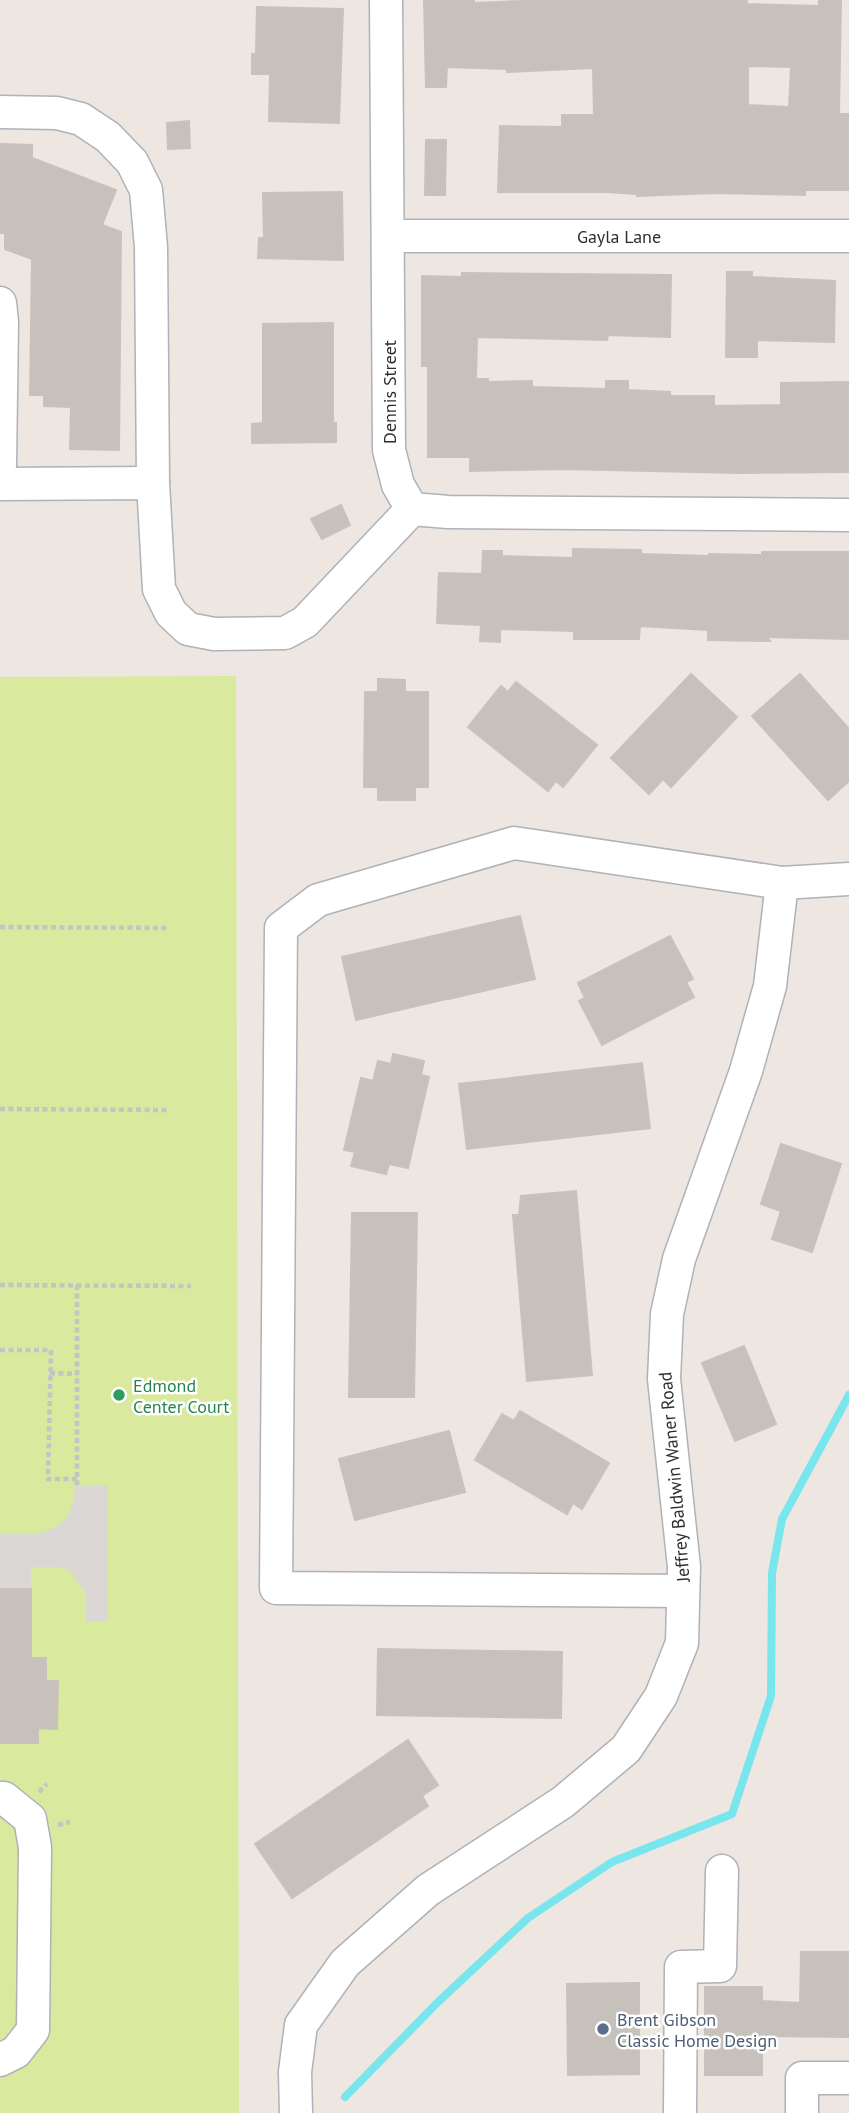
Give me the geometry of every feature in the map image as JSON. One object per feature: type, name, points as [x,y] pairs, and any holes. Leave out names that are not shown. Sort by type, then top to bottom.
[{"type":"street","name":"Dennis Street","points":[[386,0],[389,450],[398,485],[412,509]]},
{"type":"street","points":[[0,112],[57,113],[81,119],[108,137],[132,162],[146,190],[151,247],[153,483],[159,589],[171,613],[188,629],[214,634],[285,633],[306,622],[412,509],[448,512],[849,515]]},
{"type":"street","name":"Gayla Lane","points":[[389,236],[849,236]]},
{"type":"street","points":[[0,303],[0,465]]},
{"type":"street","points":[[0,484],[153,483]]},
{"type":"street","points":[[683,1591],[276,1588],[281,928],[318,900],[514,843],[782,883],[849,879]]},
{"type":"street","name":"Jeffrey Baldwin Waner Road","points":[[296,2113],[295,2072],[301,2025],[345,1964],[428,1890],[564,1802],[626,1749],[661,1696],[682,1643],[684,1567],[664,1379],[667,1314],[679,1259],[746,1071],[770,986],[782,883]]},
{"type":"street","points":[[0,1798],[4,1798],[30,1819],[36,1847],[33,2030],[16,2052],[0,2060]]},
{"type":"street","points":[[680,2113],[681,1967],[720,1966],[722,1871]]},
{"type":"street","points":[[802,2113],[802,2078],[846,2078]]},
{"type":"path","points":[[0,927],[166,928]]},
{"type":"path","points":[[0,1109],[169,1110]]},
{"type":"path","points":[[0,1285],[191,1286]]},
{"type":"path","points":[[0,1350],[51,1350],[48,1479],[77,1482],[77,1285]]},
{"type":"path","points":[[50,1373],[77,1374]]},
{"type":"green space","name":"Edmond Center Court","points":[[236,676],[239,2113],[0,2113],[0,677]]},
{"type":"shaded area","points":[[75,1485],[108,1487],[108,1622],[85,1622],[86,1595],[72,1573],[62,1567],[31,1567],[31,1589],[0,1589],[0,1533],[42,1533],[56,1527],[67,1517],[74,1501]]},
{"type":"building","points":[[424,0],[474,0],[474,3],[547,0],[747,0],[747,4],[819,6],[819,0],[841,0],[839,114],[849,114],[849,190],[805,190],[805,195],[716,193],[637,196],[607,192],[498,192],[500,126],[562,127],[562,115],[594,115],[593,68],[507,72],[507,69],[447,67],[446,87],[426,87]],"holes":[[[748,66],[791,67],[789,107],[748,105]]]},
{"type":"building","points":[[257,7],[343,9],[339,123],[269,121],[270,74],[252,74],[252,54],[256,54]]},
{"type":"building","points":[[189,121],[190,148],[168,149],[167,123]]},
{"type":"building","points":[[426,140],[446,140],[445,195],[425,195]]},
{"type":"building","points":[[0,144],[32,145],[32,158],[116,190],[102,225],[121,232],[119,450],[70,449],[71,407],[44,406],[44,395],[30,395],[32,259],[5,249],[5,233],[0,233]]},
{"type":"building","points":[[342,192],[343,260],[258,258],[259,238],[264,238],[263,193]]},
{"type":"building","points":[[727,272],[752,272],[752,277],[835,281],[834,342],[757,340],[757,357],[726,357]]},
{"type":"building","points":[[462,273],[671,275],[670,337],[608,335],[607,340],[477,337],[476,379],[488,379],[488,382],[532,381],[532,387],[606,389],[606,381],[628,381],[628,390],[670,392],[670,396],[714,396],[714,406],[781,405],[781,383],[849,382],[849,472],[740,473],[561,469],[470,471],[470,457],[428,457],[428,366],[422,366],[422,276],[462,277]]},
{"type":"building","points":[[333,323],[333,423],[336,423],[336,442],[252,443],[252,424],[263,423],[263,324]]},
{"type":"building","points":[[341,505],[350,525],[322,539],[311,519]]},
{"type":"building","points":[[573,549],[641,550],[641,554],[709,556],[762,555],[762,552],[849,552],[849,639],[766,637],[770,641],[708,640],[708,630],[640,626],[639,639],[574,639],[574,631],[500,629],[500,642],[480,641],[481,625],[437,623],[439,573],[482,574],[483,551],[502,551],[502,556],[573,558]]},
{"type":"building","points":[[691,674],[737,717],[671,787],[663,779],[649,794],[611,758]]},
{"type":"building","points":[[800,674],[849,729],[849,781],[828,800],[752,716]]},
{"type":"building","points":[[378,679],[405,680],[405,692],[428,692],[428,787],[415,787],[415,800],[378,800],[378,787],[364,787],[365,692],[378,692]]},
{"type":"building","points":[[516,682],[597,745],[563,787],[556,781],[548,791],[468,727],[501,686],[508,692]]},
{"type":"building","points":[[520,916],[535,979],[449,999],[449,993],[447,999],[356,1020],[342,957]]},
{"type":"building","points":[[670,936],[693,979],[686,982],[694,997],[602,1045],[579,1001],[585,998],[578,983]]},
{"type":"building","points":[[393,1054],[424,1061],[421,1075],[429,1077],[408,1168],[389,1164],[386,1174],[351,1166],[355,1152],[344,1150],[361,1078],[373,1081],[378,1061],[391,1064]]},
{"type":"building","points":[[642,1063],[650,1128],[467,1149],[459,1084]]},
{"type":"building","points":[[781,1144],[841,1164],[812,1252],[772,1239],[781,1211],[761,1204]]},
{"type":"building","points":[[576,1191],[592,1375],[527,1381],[513,1215],[519,1215],[521,1196]]},
{"type":"building","points":[[352,1213],[417,1213],[414,1397],[349,1397]]},
{"type":"building","points":[[744,1346],[776,1424],[735,1441],[702,1363]]},
{"type":"building","points":[[520,1411],[609,1463],[582,1509],[573,1503],[567,1514],[475,1460],[502,1414],[514,1421]]},
{"type":"building","points":[[449,1431],[465,1492],[355,1520],[339,1459]]},
{"type":"building","points":[[0,1589],[31,1589],[31,1658],[46,1658],[46,1681],[58,1681],[57,1729],[38,1728],[38,1743],[0,1743]]},
{"type":"building","points":[[378,1649],[562,1652],[561,1718],[377,1715]]},
{"type":"building","points":[[408,1740],[438,1785],[422,1796],[428,1806],[292,1898],[255,1844]]},
{"type":"building","points":[[801,1952],[849,1952],[849,2037],[762,2036],[762,2075],[705,2075],[705,1987],[762,1987],[762,2001],[800,2003]]},
{"type":"building","name":"Brent Gibson Classic Home Design","points":[[639,1983],[639,2074],[568,2075],[567,1984]]},
{"type":"waterway","points":[[345,2097],[438,2002],[528,1918],[612,1862],[732,1814],[771,1696],[772,1573],[782,1519],[849,1395]]},
{"type":"place","name":"Edmond Center Court","points":[[119,1395]]},
{"type":"place","name":"Brent Gibson Classic Home Design","points":[[603,2029]]}]
